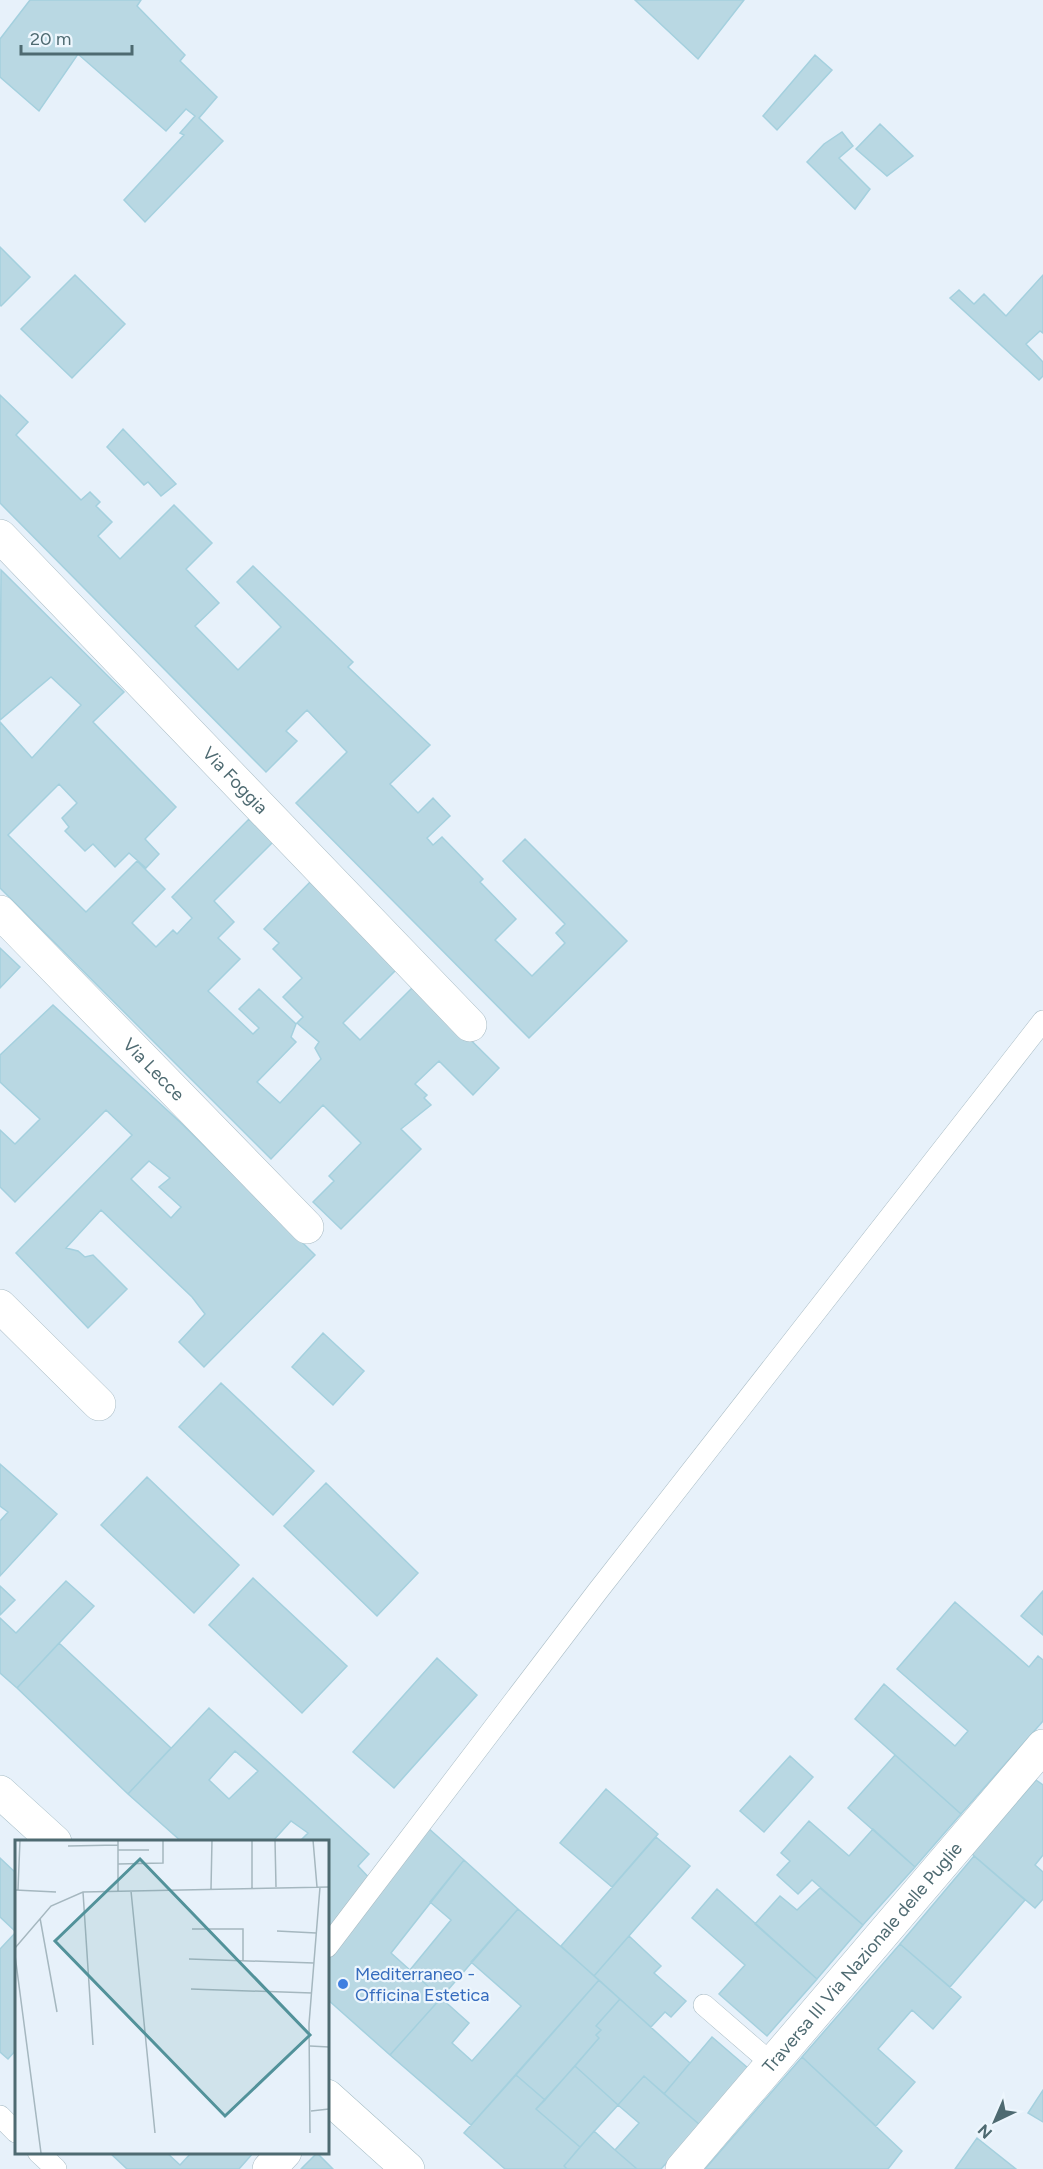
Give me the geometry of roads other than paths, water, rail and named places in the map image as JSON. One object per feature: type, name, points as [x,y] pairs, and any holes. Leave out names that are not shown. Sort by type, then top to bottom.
[{"type":"street","name":"Via Foggia","points":[[0,536],[470,1025]]},
{"type":"street","name":"Via Lecce","points":[[0,912],[308,1227]]},
{"type":"street","points":[[0,1306],[99,1404]]},
{"type":"street","name":"Traversa III Via Nazionale delle Puglie","points":[[682,2169],[1043,1746]]},
{"type":"street","points":[[0,1792],[53,1840]]},
{"type":"street","points":[[329,2102],[408,2169]]},
{"type":"street","points":[[269,2169],[283,2154]]},
{"type":"lane","points":[[328,1946],[597,1592],[1043,1021]]},
{"type":"lane","points":[[704,2005],[771,2063]]},
{"type":"lane","points":[[0,2116],[15,2131]]},
{"type":"lane","points":[[40,2154],[56,2169]]},
{"type":"place","name":"Mediterraneo - Officina Estetica","points":[[343,1984]]}]
